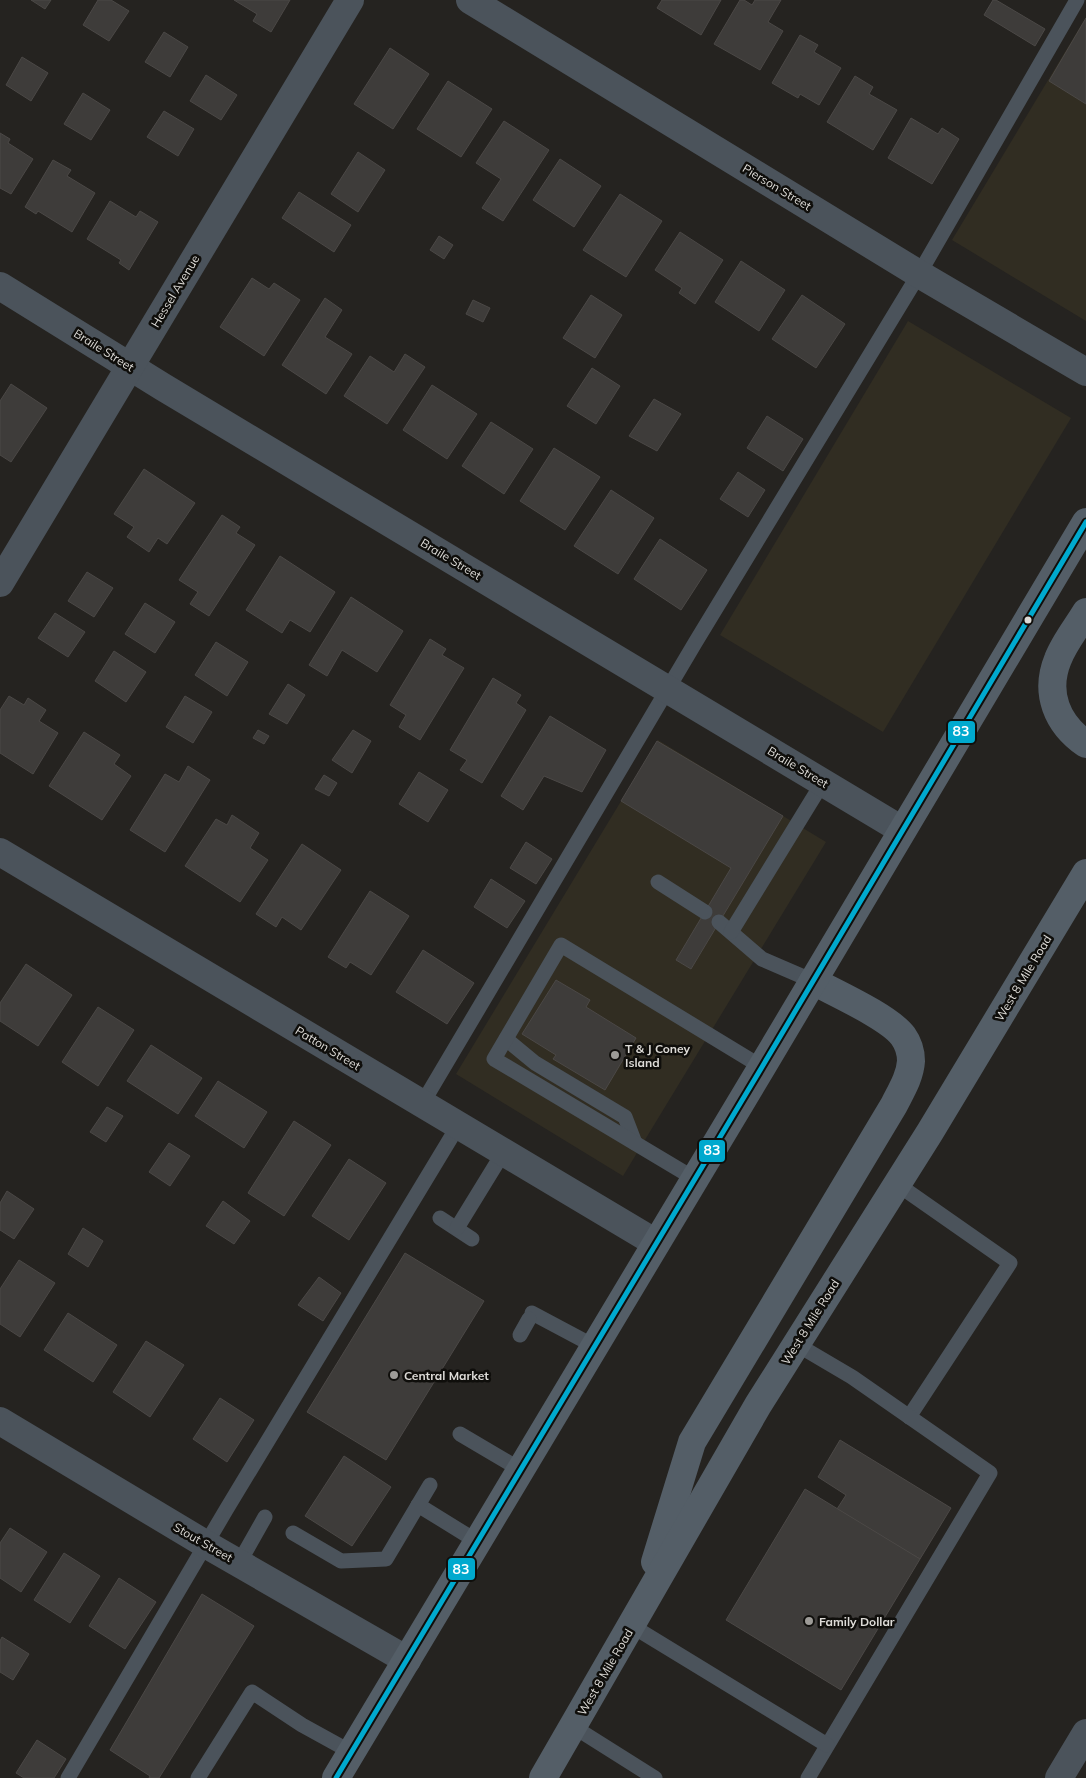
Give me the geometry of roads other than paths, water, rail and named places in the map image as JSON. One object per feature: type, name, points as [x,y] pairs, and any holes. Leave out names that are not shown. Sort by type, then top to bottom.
[{"type":"highway","points":[[336,1778],[1086,522]]},
{"type":"highway","points":[[1086,612],[1058,658],[1052,674],[1052,696],[1060,718],[1076,738],[1086,744]]},
{"type":"highway","name":"West 8 Mile Road","points":[[543,1778],[758,1405],[897,1184],[1086,873]]},
{"type":"highway","points":[[636,1619],[692,1442],[894,1105],[909,1071],[911,1060],[909,1047],[904,1037],[896,1029],[813,981]]},
{"type":"street","name":"Hessel Avenue","points":[[0,583],[350,0]]},
{"type":"street","name":"Pierson Street","points":[[470,0],[919,274],[1086,372]]},
{"type":"street","name":"Braile Street","points":[[0,286],[130,367],[902,830]]},
{"type":"street","name":"Patton Street","points":[[0,852],[656,1243]]},
{"type":"street","name":"Stout Street","points":[[0,1421],[207,1545],[407,1660]]},
{"type":"street","points":[[1059,1778],[1086,1733]]},
{"type":"lane","points":[[422,1104],[919,274],[1077,0]]},
{"type":"lane","points":[[813,981],[762,959],[725,927],[823,782]]},
{"type":"lane","points":[[658,882],[704,912]]},
{"type":"lane","points":[[695,1178],[494,1059],[561,946],[762,1067]]},
{"type":"lane","points":[[506,1039],[536,1063],[625,1117],[635,1143]]},
{"type":"lane","points":[[68,1778],[236,1493],[458,1126]]},
{"type":"lane","points":[[457,1228],[503,1153]]},
{"type":"lane","points":[[897,1184],[1010,1262],[909,1417]]},
{"type":"lane","points":[[440,1218],[472,1239]]},
{"type":"lane","points":[[520,1335],[531,1316],[594,1346]]},
{"type":"lane","points":[[796,1344],[852,1377],[990,1473],[808,1778]]},
{"type":"lane","points":[[460,1434],[521,1470]]},
{"type":"lane","points":[[293,1533],[341,1561],[386,1559],[430,1485]]},
{"type":"lane","points":[[418,1505],[478,1542]]},
{"type":"lane","points":[[239,1563],[265,1517]]},
{"type":"lane","points":[[636,1619],[827,1745]]},
{"type":"lane","points":[[198,1778],[252,1692],[302,1725],[351,1752]]},
{"type":"lane","points":[[574,1727],[655,1778]]},
{"type":"place","name":"T & J Coney Island","points":[[615,1055]]},
{"type":"place","name":"Central Market","points":[[394,1375]]},
{"type":"place","name":"Family Dollar","points":[[809,1621]]}]
